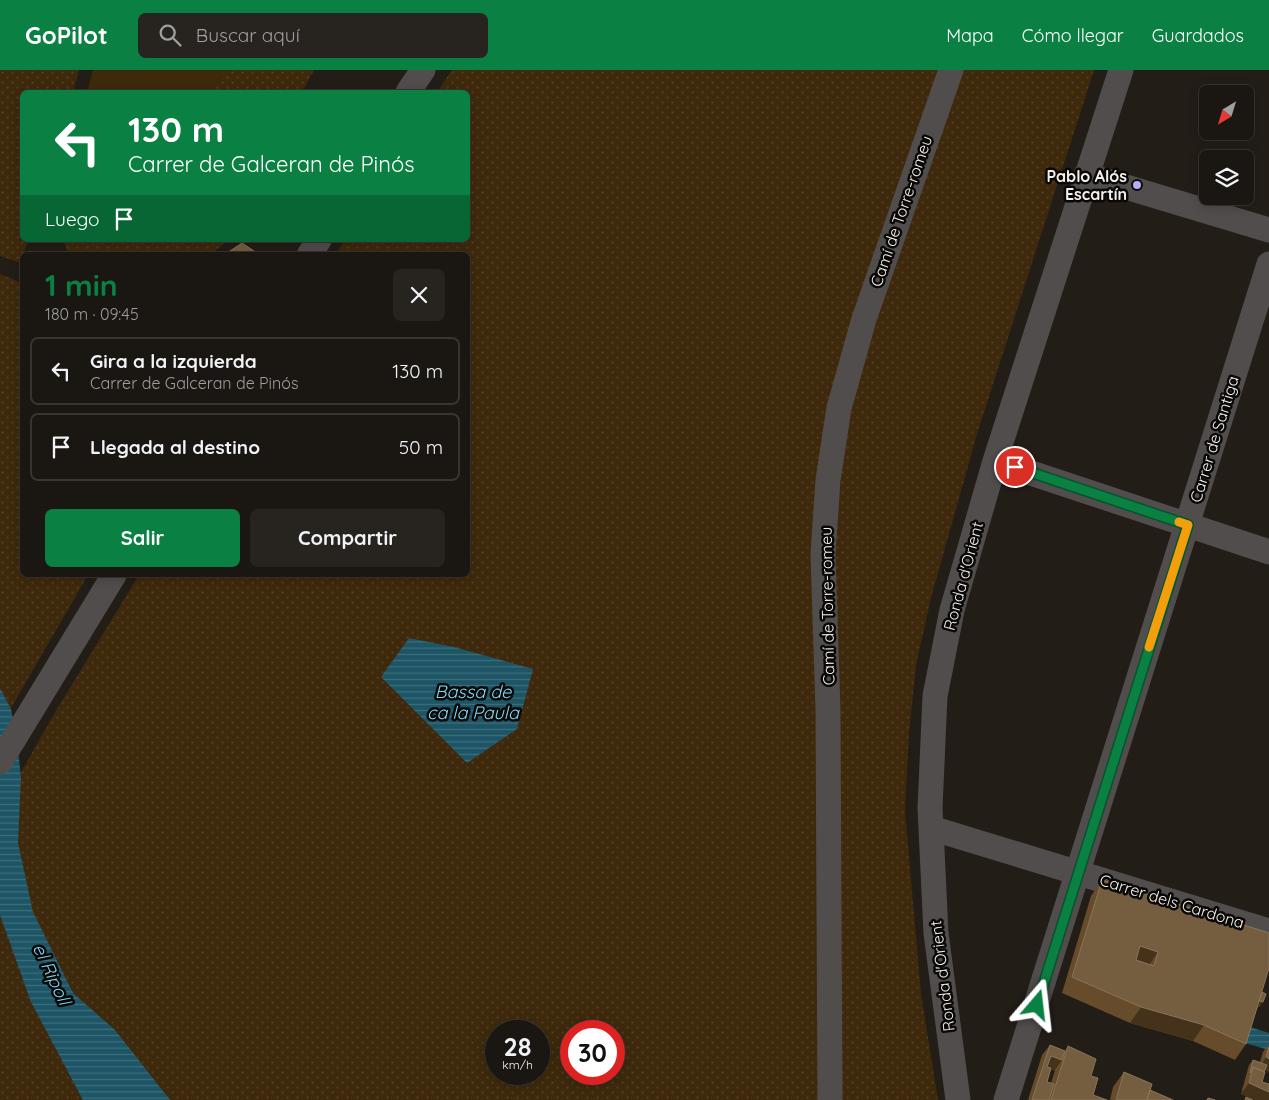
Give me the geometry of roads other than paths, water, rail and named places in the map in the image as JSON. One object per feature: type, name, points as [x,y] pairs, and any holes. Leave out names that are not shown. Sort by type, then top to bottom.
[{"type":"street","points":[[409,90],[423,70]]},
{"type":"street","name":"Camí de Torre-romeu","points":[[830,1100],[828,710],[823,554],[828,480],[839,408],[864,319],[951,70]]},
{"type":"street","name":"Ronda d'Orient","points":[[963,1095],[936,933],[931,828],[931,750],[934,696],[952,610],[995,461],[1121,70]]},
{"type":"street","points":[[1086,175],[1269,230]]},
{"type":"street","name":"Carrer de Santiga","points":[[1006,1100],[1269,264]]},
{"type":"street","points":[[995,461],[1269,552]]},
{"type":"street","points":[[0,762],[113,577]]},
{"type":"street","name":"Carrer dels Cardona","points":[[931,828],[1269,931]]},
{"type":"water","name":"Bassa de ca la Paula","points":[[409,638],[454,647],[533,669],[517,729],[467,763],[381,677]]},
{"type":"water","name":"el Ripoll","points":[[0,688],[11,709],[16,733],[21,777],[18,843],[33,912],[73,993],[115,1030],[170,1100],[83,1100],[31,1002],[0,915]]},
{"type":"water","points":[[1250,1027],[1269,1033],[1269,1050],[1245,1043]]},
{"type":"place","name":"Pablo Alós Escartín","points":[[1137,185]]}]
